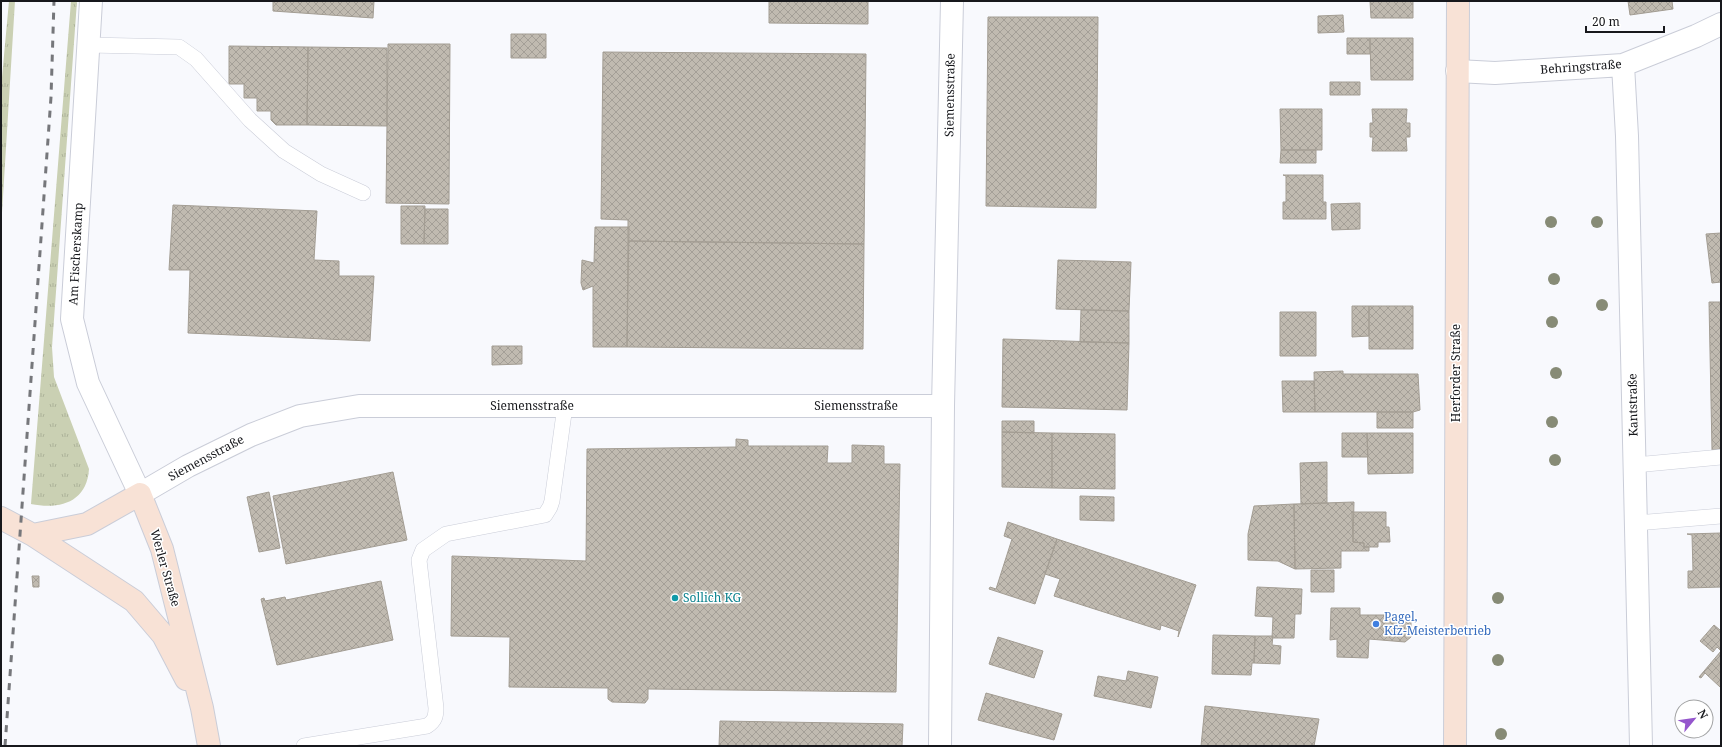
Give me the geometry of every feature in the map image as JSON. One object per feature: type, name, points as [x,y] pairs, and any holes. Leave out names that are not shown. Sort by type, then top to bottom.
[{"type":"main road","name":"Herforder Straße","points":[[1455,746],[1458,1]]},
{"type":"main road","points":[[33,535],[87,524],[140,494]]},
{"type":"main road","name":"Werler Straße","points":[[140,494],[162,549],[202,708],[209,746]]},
{"type":"main road","name":"Werler Straße","points":[[1,518],[33,535],[134,601],[163,635],[202,708]]},
{"type":"street","name":"Am Fischerskamp","points":[[91,1],[72,319],[88,383],[140,494]]},
{"type":"street","name":"Siemensstraße","points":[[940,746],[943,406],[952,1]]},
{"type":"street","name":"Behringstraße","points":[[1457,71],[1495,73],[1624,65],[1696,36],[1721,24]]},
{"type":"street","name":"Kantstraße","points":[[1624,65],[1627,136],[1641,746]]},
{"type":"street","name":"Siemensstraße","points":[[140,494],[188,466],[237,442],[300,416],[359,406],[943,406]]},
{"type":"lane","points":[[89,45],[179,48],[196,60],[250,120],[284,151],[321,174],[363,193]]},
{"type":"lane","points":[[304,746],[427,726],[432,723],[436,716],[436,708],[419,560],[423,550],[446,534],[545,514],[552,501],[565,406]]},
{"type":"lane","points":[[1635,465],[1721,457]]},
{"type":"lane","points":[[1636,524],[1721,516]]},
{"type":"green space","points":[[9,1],[15,1],[1,229],[1,88]]},
{"type":"green space","points":[[71,1],[77,1],[52,347],[54,377],[89,469],[87,480],[83,489],[77,496],[62,504],[42,506],[31,504]]},
{"type":"building","points":[[273,1],[374,1],[373,18],[273,11]]},
{"type":"building","points":[[769,1],[868,1],[868,24],[769,23]]},
{"type":"building","points":[[1370,1],[1413,1],[1413,18],[1371,18]]},
{"type":"building","points":[[1628,1],[1672,1],[1673,9],[1630,15]]},
{"type":"building","points":[[1343,15],[1344,32],[1318,33],[1318,16]]},
{"type":"building","points":[[988,17],[1098,17],[1096,208],[986,206]]},
{"type":"building","points":[[511,34],[546,34],[546,58],[511,58]]},
{"type":"building","points":[[1347,38],[1370,38],[1370,54],[1347,54]]},
{"type":"building","points":[[1370,38],[1413,38],[1413,80],[1371,80]]},
{"type":"building","points":[[388,44],[450,44],[449,204],[386,203]]},
{"type":"building","points":[[229,46],[308,47],[307,125],[276,125],[271,120],[271,111],[257,111],[257,98],[244,98],[244,84],[229,84]]},
{"type":"building","points":[[308,47],[387,48],[387,126],[307,125]]},
{"type":"building","points":[[603,52],[866,54],[864,244],[628,241],[628,220],[601,219]]},
{"type":"building","points":[[1330,82],[1360,82],[1360,95],[1330,95]]},
{"type":"building","points":[[1280,109],[1322,109],[1322,150],[1281,150]]},
{"type":"building","points":[[1372,109],[1407,109],[1406,123],[1410,123],[1410,137],[1406,137],[1407,151],[1372,151],[1373,137],[1370,137],[1370,123],[1373,123]]},
{"type":"building","points":[[1281,150],[1316,150],[1316,163],[1280,163]]},
{"type":"building","points":[[1283,175],[1323,175],[1323,202],[1326,202],[1326,219],[1283,219],[1283,202],[1286,202],[1286,176]]},
{"type":"building","points":[[1360,203],[1360,229],[1332,230],[1331,204]]},
{"type":"building","points":[[173,205],[317,211],[314,260],[339,261],[339,276],[374,276],[370,341],[188,333],[190,270],[169,270]]},
{"type":"building","points":[[401,206],[425,206],[424,244],[401,244]]},
{"type":"building","points":[[425,209],[448,209],[448,244],[424,244]]},
{"type":"building","points":[[595,227],[629,227],[627,347],[593,347],[593,286],[583,290],[581,283],[582,260],[594,263]]},
{"type":"building","points":[[1721,233],[1721,282],[1712,283],[1706,234]]},
{"type":"building","points":[[628,241],[864,244],[863,349],[627,347]]},
{"type":"building","points":[[1058,260],[1131,262],[1129,311],[1056,309]]},
{"type":"building","points":[[1709,302],[1721,302],[1721,449],[1712,450]]},
{"type":"building","points":[[1352,306],[1369,306],[1369,336],[1352,337]]},
{"type":"building","points":[[1369,306],[1413,306],[1413,349],[1369,349]]},
{"type":"building","points":[[1081,310],[1129,311],[1129,343],[1080,342]]},
{"type":"building","points":[[1280,312],[1316,312],[1316,356],[1280,356]]},
{"type":"building","points":[[1003,339],[1129,343],[1127,410],[1002,407]]},
{"type":"building","points":[[492,346],[522,346],[522,364],[492,365]]},
{"type":"building","points":[[1343,371],[1343,374],[1418,374],[1420,410],[1413,412],[1315,412],[1314,372]]},
{"type":"building","points":[[1282,381],[1314,381],[1315,412],[1283,412]]},
{"type":"building","points":[[1377,412],[1413,412],[1413,428],[1377,428]]},
{"type":"building","points":[[1002,421],[1034,421],[1034,433],[1002,432]]},
{"type":"building","points":[[1002,432],[1052,433],[1052,488],[1002,487]]},
{"type":"building","points":[[1052,433],[1115,434],[1115,489],[1052,488]]},
{"type":"building","points":[[1342,433],[1367,433],[1368,457],[1342,457]]},
{"type":"building","points":[[1367,433],[1413,433],[1413,473],[1368,474]]},
{"type":"building","name":"Sollich KG","points":[[736,439],[748,440],[748,446],[828,446],[827,463],[852,463],[852,445],[884,446],[884,464],[900,464],[896,692],[648,689],[648,699],[645,703],[612,702],[608,699],[608,688],[509,687],[510,637],[451,636],[452,556],[586,561],[587,449],[736,447]]},
{"type":"building","points":[[1327,462],[1327,503],[1301,504],[1300,463]]},
{"type":"building","points":[[393,472],[407,540],[286,564],[273,496]]},
{"type":"building","points":[[269,492],[280,548],[259,552],[247,497]]},
{"type":"building","points":[[1080,496],[1114,497],[1114,521],[1080,520]]},
{"type":"building","points":[[1354,502],[1353,542],[1364,543],[1364,547],[1369,547],[1369,551],[1341,551],[1341,568],[1295,569],[1294,504]]},
{"type":"building","points":[[1294,504],[1295,569],[1278,561],[1248,560],[1248,534],[1254,506]]},
{"type":"building","points":[[1352,512],[1386,512],[1386,527],[1389,527],[1390,542],[1378,542],[1378,547],[1364,547],[1364,543],[1353,542]]},
{"type":"building","points":[[1008,522],[1057,539],[1035,604],[989,589],[990,587],[996,589],[1012,539],[1004,536]]},
{"type":"building","points":[[1721,533],[1721,587],[1688,588],[1688,571],[1693,571],[1692,535],[1687,534]]},
{"type":"building","points":[[1057,539],[1196,585],[1178,637],[1179,631],[1161,625],[1160,630],[1054,596],[1060,579],[1045,574]]},
{"type":"building","points":[[1311,570],[1334,570],[1334,592],[1311,592]]},
{"type":"building","points":[[32,576],[39,576],[39,587],[33,587]]},
{"type":"building","points":[[381,581],[393,640],[277,665],[261,599],[264,598],[265,601],[285,597],[286,600]]},
{"type":"building","points":[[1257,587],[1302,589],[1301,614],[1295,614],[1294,638],[1272,638],[1273,617],[1255,616]]},
{"type":"building","points":[[1331,608],[1360,608],[1360,615],[1406,615],[1411,620],[1411,637],[1405,642],[1369,639],[1368,658],[1337,657],[1337,639],[1330,640]]},
{"type":"building","points":[[1714,625],[1720,630],[1721,628],[1721,651],[1717,647],[1713,652],[1700,641]]},
{"type":"building","points":[[1213,635],[1255,636],[1254,663],[1252,663],[1251,675],[1212,674]]},
{"type":"building","points":[[1255,636],[1273,636],[1272,645],[1281,646],[1280,664],[1254,663]]},
{"type":"building","points":[[998,637],[1043,651],[1034,678],[989,664]]},
{"type":"building","points":[[1721,651],[1720,687],[1705,673],[1701,678],[1699,677]]},
{"type":"building","points":[[1128,671],[1158,677],[1151,708],[1094,696],[1098,676],[1126,681]]},
{"type":"building","points":[[986,693],[1062,714],[1054,740],[978,720]]},
{"type":"building","points":[[1205,706],[1319,719],[1314,746],[1201,746]]},
{"type":"building","points":[[720,721],[903,724],[902,746],[719,746]]},
{"type":"railway","points":[[5,746],[51,97],[54,1]]},
{"type":"place","name":"Sollich KG","points":[[675,598]]},
{"type":"place","name":"Pagel, Kfz-Meisterbetrieb","points":[[1376,624]]}]
